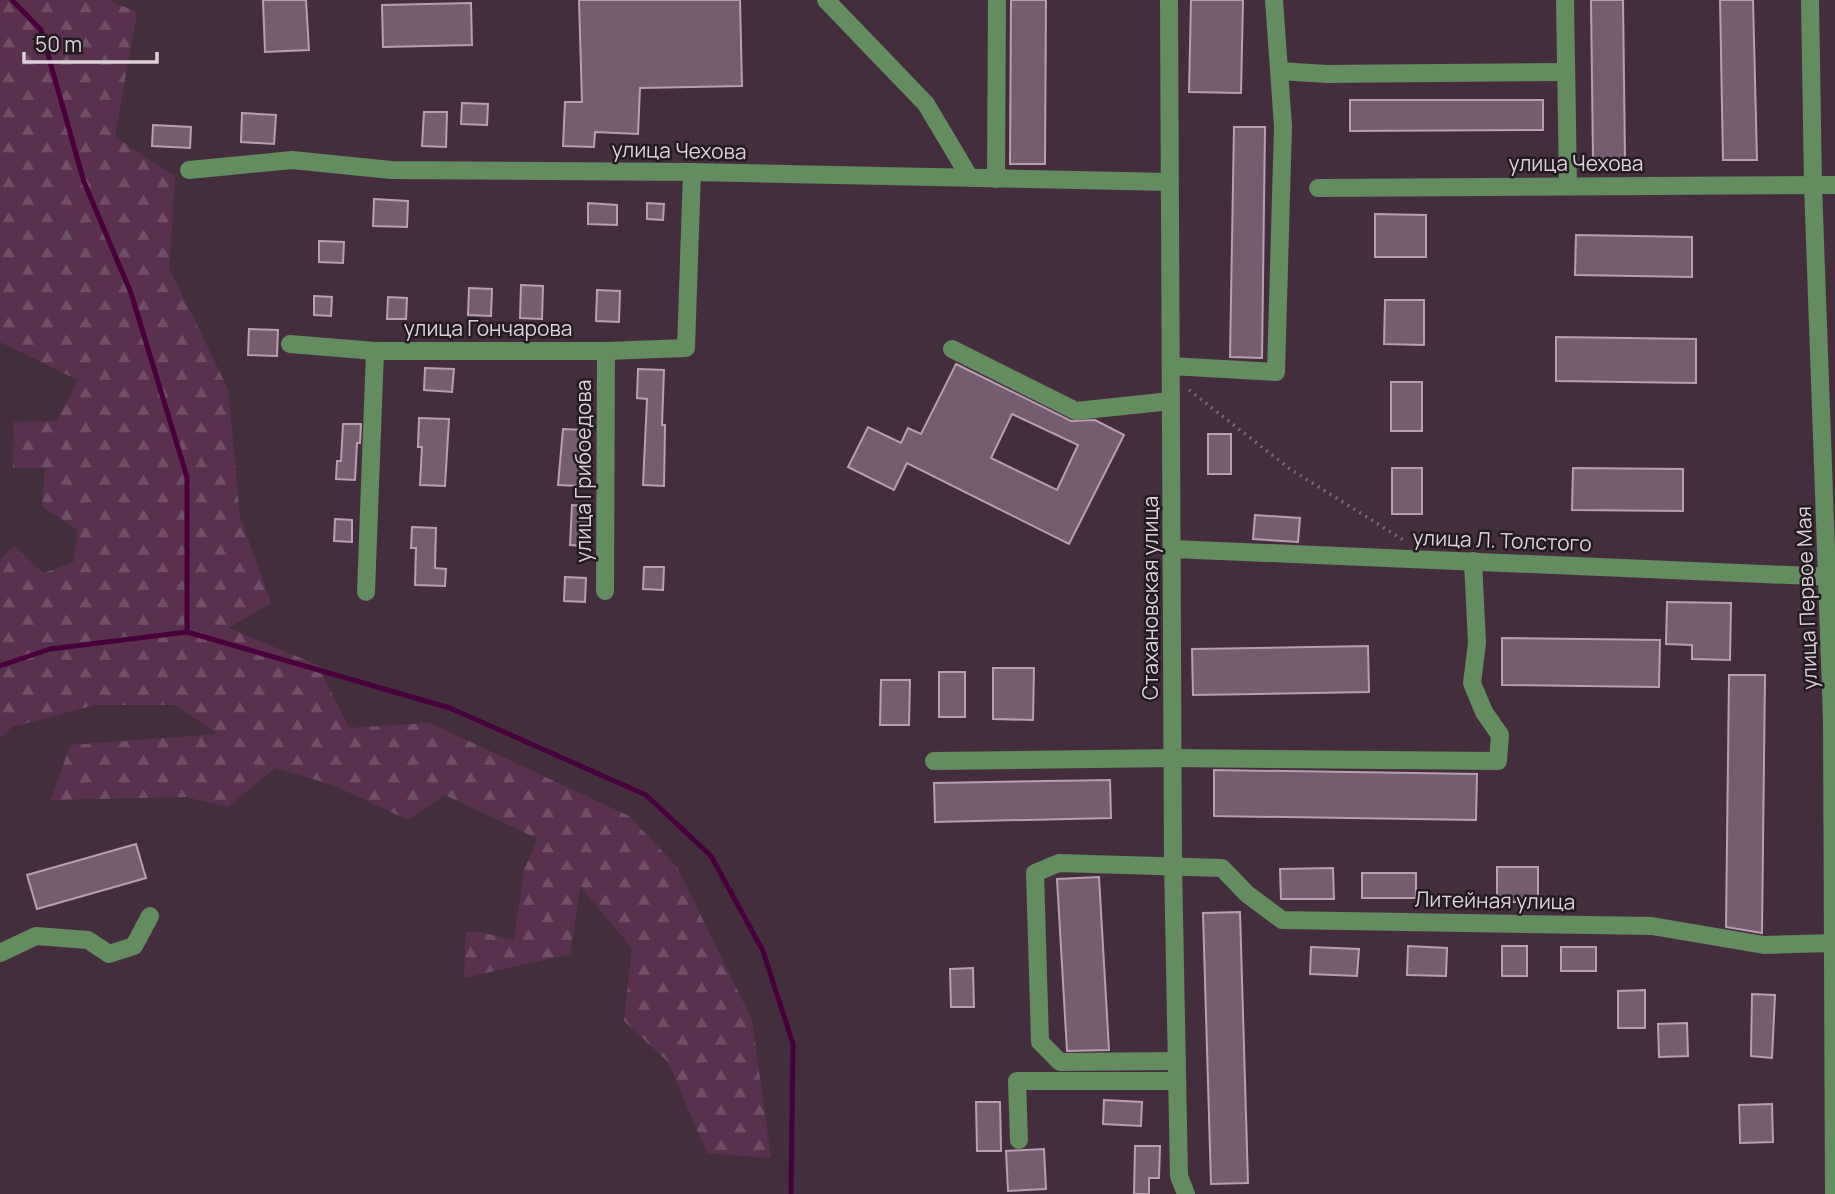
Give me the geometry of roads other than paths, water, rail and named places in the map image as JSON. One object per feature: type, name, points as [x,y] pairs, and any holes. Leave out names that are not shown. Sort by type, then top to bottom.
[{"type":"street","points":[[826,0],[926,104],[970,178]]},
{"type":"street","points":[[996,179],[997,0]]},
{"type":"street","name":"Стахановская улица","points":[[1169,0],[1173,866],[1179,1176],[1186,1194]]},
{"type":"street","points":[[1171,366],[1276,372],[1283,126],[1274,0]]},
{"type":"street","points":[[1565,0],[1568,186]]},
{"type":"street","name":"улица Первое Мая","points":[[1810,0],[1813,185],[1832,576],[1835,1194]]},
{"type":"street","points":[[1279,71],[1327,74],[1566,72]]},
{"type":"street","name":"улица Чехова","points":[[189,170],[292,160],[391,170],[692,172],[1169,182]]},
{"type":"street","name":"улица Гончарова","points":[[290,344],[375,351],[606,351],[685,348],[692,172]]},
{"type":"street","name":"улица Чехова","points":[[1318,188],[1835,185]]},
{"type":"street","points":[[952,349],[1076,411],[1171,401]]},
{"type":"street","points":[[366,592],[375,351]]},
{"type":"street","name":"улица Грибоедова","points":[[605,590],[606,351]]},
{"type":"street","name":"улица Л. Толстого","points":[[1173,549],[1832,576]]},
{"type":"street","points":[[934,761],[1173,758],[1498,761],[1500,735],[1484,712],[1472,683],[1477,643],[1474,561]]},
{"type":"street","name":"Литейная улица","points":[[1177,1061],[1060,1062],[1040,1042],[1035,873],[1059,863],[1222,868],[1247,894],[1282,920],[1652,926],[1764,945],[1834,943]]},
{"type":"street","points":[[0,953],[36,936],[88,940],[109,954],[134,946],[150,916]]},
{"type":"street","points":[[1019,1140],[1017,1081],[1177,1081]]},
{"type":"waterway","points":[[12,0],[41,30],[84,182],[131,293],[187,477],[187,632]]},
{"type":"waterway","points":[[0,666],[50,649],[187,632],[450,708],[646,795],[711,856],[763,951],[793,1044],[791,1194]]}]
